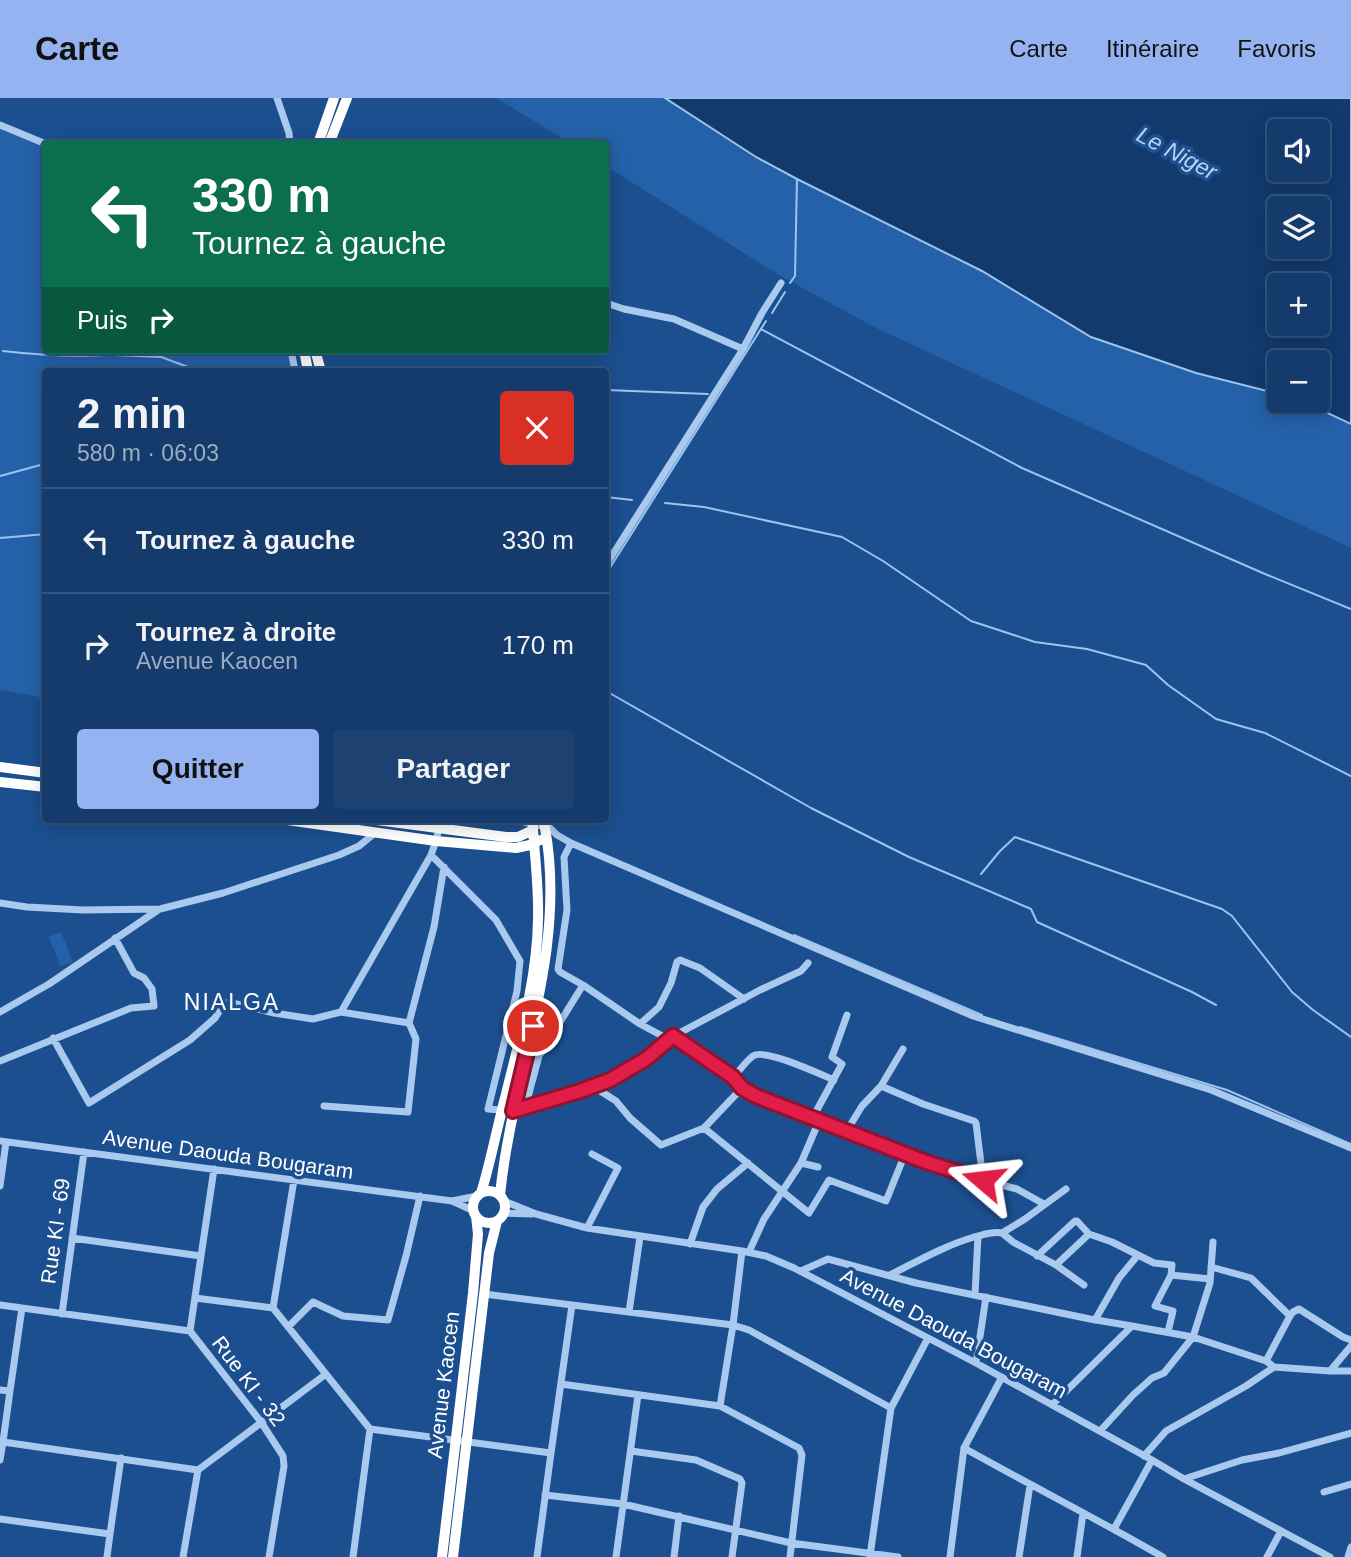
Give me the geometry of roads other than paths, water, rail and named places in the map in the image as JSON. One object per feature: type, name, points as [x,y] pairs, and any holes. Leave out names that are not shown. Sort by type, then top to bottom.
[{"type":"highway","points":[[319,140],[334,98]]},
{"type":"highway","points":[[331,140],[347,98]]},
{"type":"highway","points":[[0,767],[42,772]]},
{"type":"highway","points":[[0,782],[42,787]]},
{"type":"highway","points":[[332,823],[436,841],[516,848],[534,843]]},
{"type":"highway","points":[[440,823],[516,838],[539,826]]},
{"type":"highway","points":[[539,826],[534,843],[538,921],[535,963],[507,1111],[502,1198],[505,1209],[500,1217],[486,1223],[475,1214],[475,1201],[491,1163],[507,1111],[542,981],[551,882],[548,847],[539,826]]},
{"type":"highway","points":[[516,848],[528,854],[536,868]]},
{"type":"highway","points":[[479,1195],[491,1191],[502,1198]]},
{"type":"highway","name":"Avenue Kaocen","points":[[453,1557],[478,1234],[475,1214]]},
{"type":"highway","name":"Avenue Kaocen","points":[[442,1557],[489,1253],[500,1217]]},
{"type":"street","points":[[277,98],[290,140]]},
{"type":"street","points":[[0,125],[42,142]]},
{"type":"street","points":[[609,560],[781,284]]},
{"type":"street","points":[[609,304],[674,319],[743,349]]},
{"type":"street","points":[[341,1012],[431,855],[440,823]]},
{"type":"street","points":[[529,823],[550,828],[570,843],[973,1016],[1211,1090],[1351,1148]]},
{"type":"street","points":[[0,903],[83,910],[160,909],[223,893],[339,855],[359,846],[376,832]]},
{"type":"street","points":[[570,843],[564,857],[567,909],[558,969],[560,972],[640,1024],[670,1038],[733,1077],[742,1088],[756,1096],[905,1154],[1017,1189],[1044,1204]]},
{"type":"street","points":[[431,855],[496,920],[520,961],[517,991],[488,1109],[507,1111],[525,1108],[610,1080],[646,1059],[670,1038],[801,971],[808,963]]},
{"type":"street","points":[[324,1106],[408,1112],[416,1039],[409,1023],[434,927],[444,867]]},
{"type":"street","points":[[0,1012],[49,984],[160,909]]},
{"type":"street","points":[[0,1061],[131,1009],[154,1006],[152,989],[144,978],[134,973],[115,938]]},
{"type":"street","points":[[640,1024],[659,1007],[680,960],[700,968],[744,999]]},
{"type":"street","points":[[525,1108],[540,1056],[583,985]]},
{"type":"street","points":[[53,1038],[89,1103],[190,1040],[215,1018],[228,1002],[313,1019],[341,1012],[409,1023]]},
{"type":"street","points":[[720,1406],[745,1252],[801,1163],[815,1120],[842,1064],[832,1057],[846,1015]]},
{"type":"street","points":[[846,1132],[862,1106],[881,1086],[903,1049]]},
{"type":"street","points":[[733,1077],[753,1056],[760,1054],[785,1059],[834,1080]]},
{"type":"street","points":[[881,1086],[974,1121],[983,1180]]},
{"type":"street","points":[[594,1087],[617,1101],[631,1118],[661,1145],[704,1128],[742,1088]]},
{"type":"street","points":[[704,1128],[809,1213],[830,1180],[886,1201],[905,1154]]},
{"type":"street","points":[[0,1186],[3,1142]]},
{"type":"street","name":"Avenue Daouda Bougaram","points":[[3,1142],[452,1200],[479,1195]]},
{"type":"street","name":"Rue KI - 69","points":[[62,1314],[84,1152]]},
{"type":"street","points":[[587,1228],[618,1168],[592,1154]]},
{"type":"street","points":[[690,1244],[703,1207],[717,1189],[748,1163]]},
{"type":"street","points":[[801,1163],[818,1167]]},
{"type":"street","points":[[190,1331],[214,1169]]},
{"type":"street","points":[[273,1308],[294,1180]]},
{"type":"street","points":[[1002,1233],[1066,1189]]},
{"type":"street","points":[[288,1327],[313,1302],[344,1316],[388,1320],[420,1196]]},
{"type":"street","name":"Avenue Daouda Bougaram","points":[[502,1198],[536,1214],[587,1228],[766,1256],[802,1271],[1330,1557]]},
{"type":"street","name":"Avenue Daouda Bougaram","points":[[452,1200],[475,1214]]},
{"type":"street","name":"Avenue Daouda Bougaram","points":[[500,1217],[536,1214]]},
{"type":"street","points":[[1037,1256],[1077,1220],[1089,1234],[1154,1263],[1172,1265],[1171,1275],[1155,1306],[1173,1311],[1168,1332]]},
{"type":"street","points":[[889,1275],[955,1242],[997,1232],[1056,1265],[1084,1285]]},
{"type":"street","points":[[1056,1265],[1089,1234]]},
{"type":"street","points":[[975,1295],[978,1236]]},
{"type":"street","points":[[629,1312],[640,1237]]},
{"type":"street","points":[[72,1238],[201,1256]]},
{"type":"street","points":[[1100,1431],[1133,1395],[1152,1378],[1164,1373],[1193,1337],[1210,1279],[1213,1242]]},
{"type":"street","points":[[1095,1320],[1119,1278],[1138,1255]]},
{"type":"street","points":[[802,1271],[828,1259],[916,1283],[1193,1337],[1266,1361],[1274,1367],[1351,1371]]},
{"type":"street","points":[[1211,1267],[1251,1278],[1290,1316]]},
{"type":"street","points":[[1171,1275],[1210,1279]]},
{"type":"street","points":[[484,1294],[733,1325],[749,1330],[891,1408]]},
{"type":"street","points":[[976,1363],[986,1297]]},
{"type":"street","points":[[195,1298],[273,1308],[370,1429],[551,1453]]},
{"type":"street","name":"Rue KI - 32","points":[[0,1305],[190,1331],[261,1422],[283,1456],[272,1557]]},
{"type":"street","points":[[537,1557],[572,1305]]},
{"type":"street","points":[[0,1460],[22,1308]]},
{"type":"street","points":[[1266,1361],[1290,1316],[1299,1309],[1351,1340]]},
{"type":"street","points":[[1052,1405],[1132,1326]]},
{"type":"street","points":[[871,1555],[891,1408],[928,1338]]},
{"type":"street","points":[[1330,1371],[1351,1346]]},
{"type":"street","points":[[1144,1456],[1166,1431],[1274,1367]]},
{"type":"street","points":[[183,1557],[198,1470],[326,1374]]},
{"type":"street","points":[[950,1557],[964,1448],[1002,1377]]},
{"type":"street","points":[[561,1384],[720,1406],[799,1448],[802,1451],[790,1557]]},
{"type":"street","points":[[0,1390],[10,1391]]},
{"type":"street","points":[[616,1557],[638,1395]]},
{"type":"street","points":[[353,1557],[370,1429]]},
{"type":"street","points":[[1184,1479],[1242,1460],[1279,1453],[1351,1433]]},
{"type":"street","points":[[3,1442],[198,1470]]},
{"type":"street","points":[[964,1448],[1163,1557]]},
{"type":"street","points":[[631,1451],[696,1460],[740,1479],[742,1483],[732,1557]]},
{"type":"street","points":[[107,1557],[121,1458]]},
{"type":"street","points":[[1114,1529],[1152,1460]]},
{"type":"street","points":[[1324,1492],[1351,1484]]},
{"type":"street","points":[[1019,1557],[1030,1485]]},
{"type":"street","points":[[545,1494],[623,1504],[791,1543],[898,1557]]},
{"type":"street","points":[[1077,1557],[1083,1513]]},
{"type":"street","points":[[674,1557],[680,1516]]},
{"type":"street","points":[[0,1520],[110,1534]]},
{"type":"street","points":[[1267,1557],[1281,1531]]},
{"type":"street","points":[[1348,1557],[1351,1547]]},
{"type":"water","name":"Le Niger","points":[[665,98],[1351,98],[1351,424],[1328,413],[1330,413],[1330,350],[1267,350],[1267,391],[1196,373],[1091,337],[982,271],[756,157]]},
{"type":"waterway","points":[[790,283],[795,276],[797,179]]},
{"type":"waterway","points":[[772,313],[785,292]]},
{"type":"waterway","points":[[609,569],[766,321]]},
{"type":"waterway","points":[[761,329],[1022,468],[1351,609]]},
{"type":"waterway","points":[[3,351],[106,355]]},
{"type":"waterway","points":[[114,355],[161,357],[191,368]]},
{"type":"waterway","points":[[609,390],[708,394]]},
{"type":"waterway","points":[[0,476],[42,465]]},
{"type":"waterway","points":[[609,497],[632,500]]},
{"type":"waterway","points":[[665,503],[704,507],[842,537],[883,561],[971,621],[1035,642],[1087,649],[1146,665],[1168,685],[1216,719],[1265,733],[1351,776]]},
{"type":"waterway","points":[[0,538],[42,534]]},
{"type":"waterway","points":[[609,693],[811,808],[909,857],[1031,909],[1037,922],[1216,1005]]},
{"type":"waterway","points":[[981,874],[1015,837],[1222,909],[1232,916],[1292,992],[1351,1037]]},
{"type":"waterway","points":[[794,935],[982,1015]]},
{"type":"waterway","points":[[1020,1027],[1227,1090],[1351,1144]]},
{"type":"district","name":"NIALGA","points":[[232,1002]]}]
